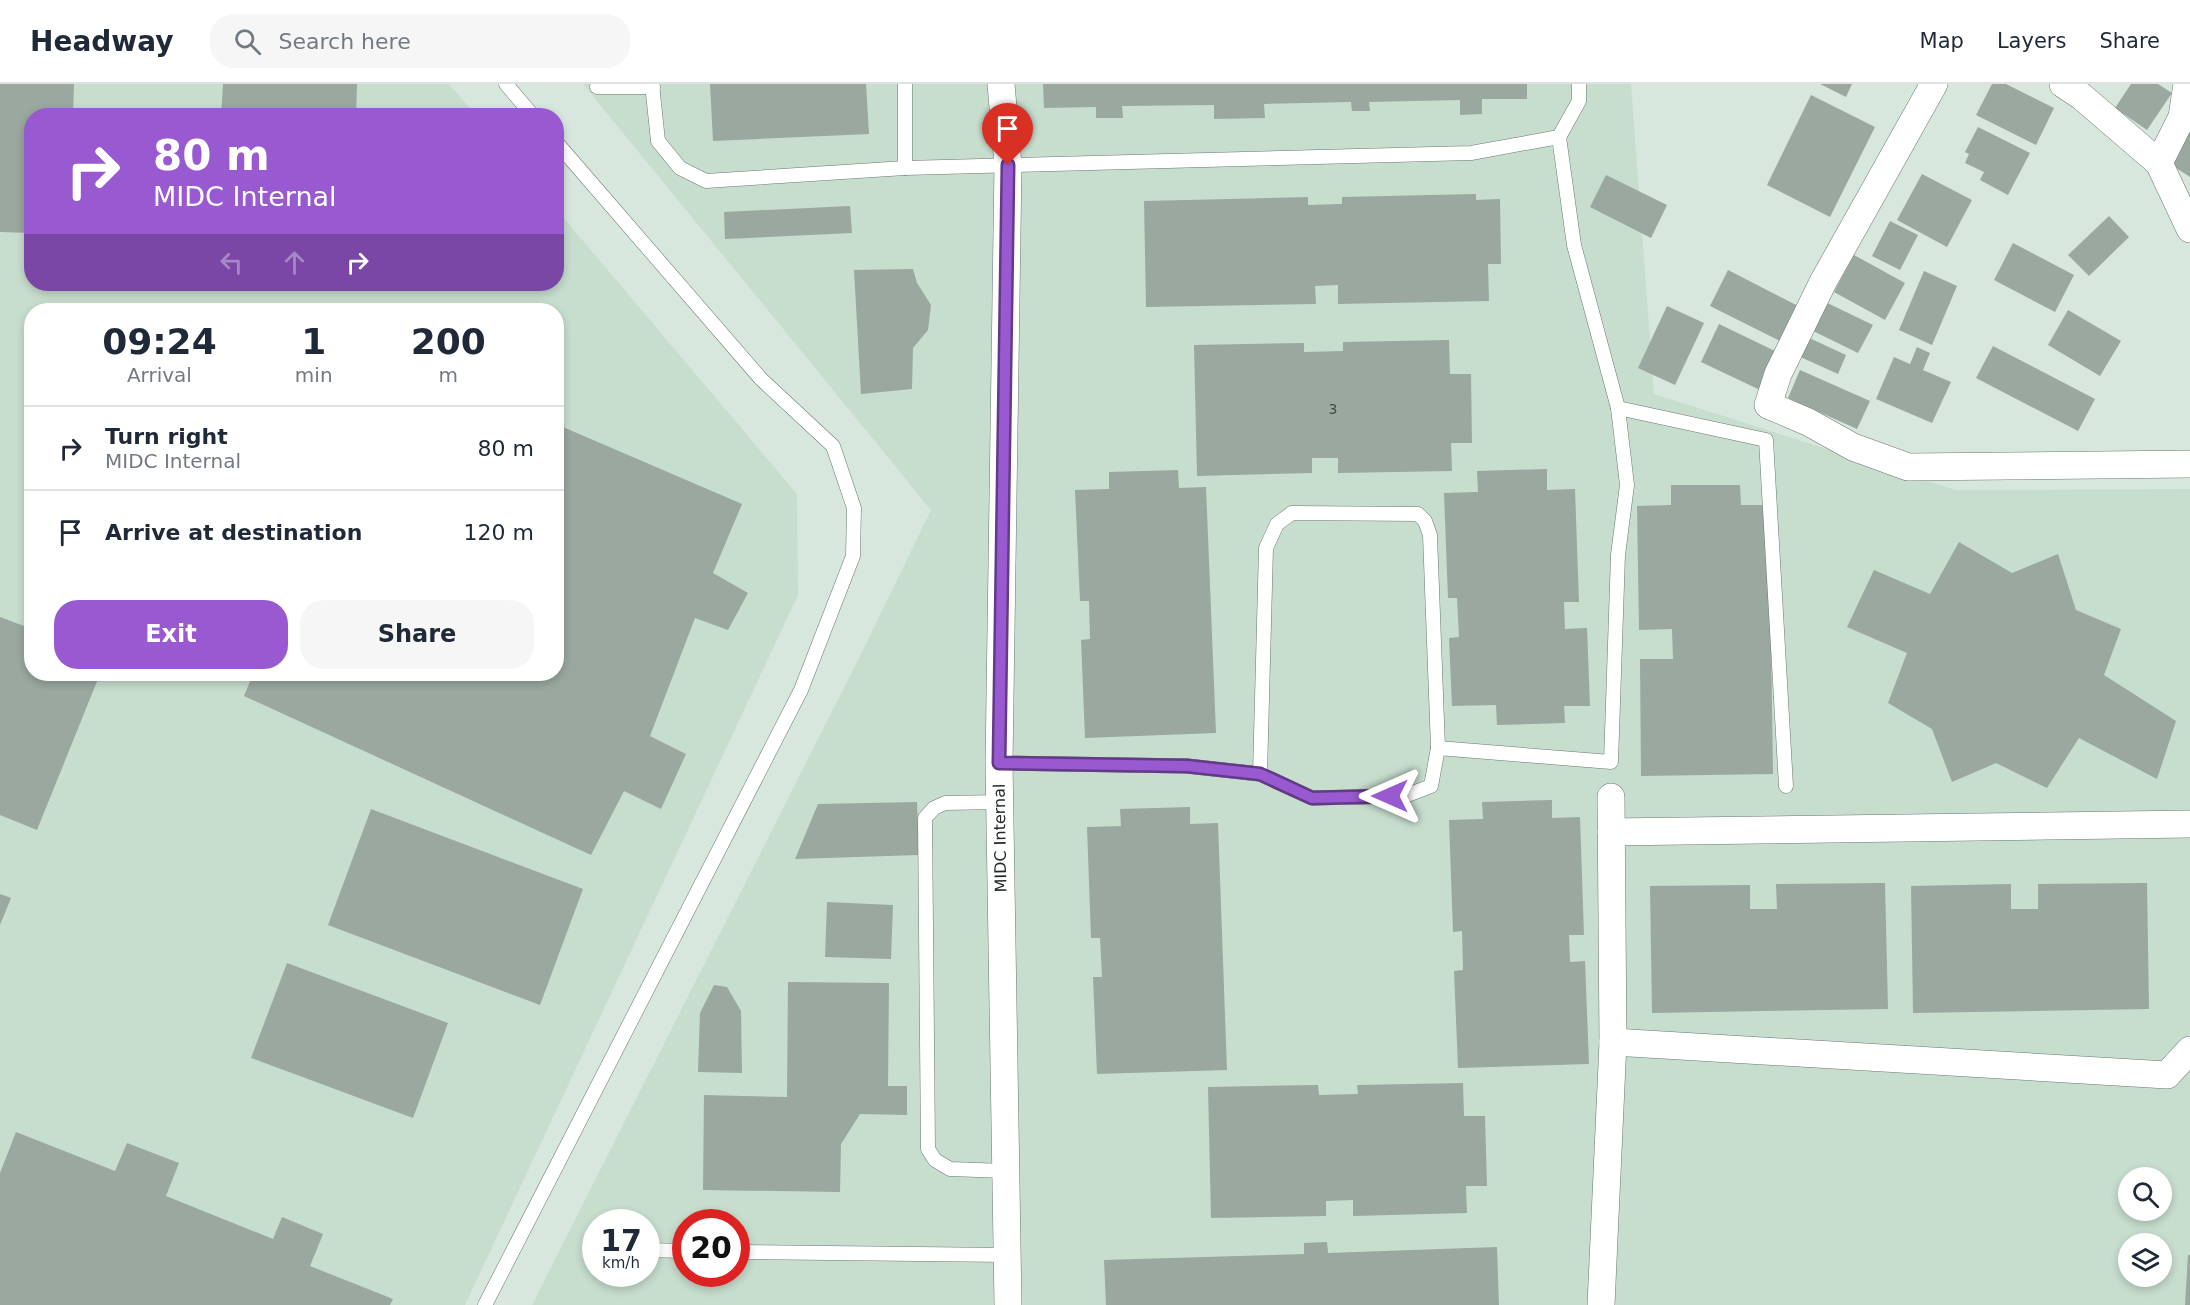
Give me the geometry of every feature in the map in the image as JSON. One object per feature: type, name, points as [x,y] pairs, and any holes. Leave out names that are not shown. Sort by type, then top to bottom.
[{"type":"street","name":"MIDC Internal","points":[[1002,84],[1008,165],[999,763],[1008,1305]]},
{"type":"street","points":[[1934,84],[1823,282],[1778,374],[1768,405],[1808,422],[1852,447],[1908,467],[2190,464]]},
{"type":"street","points":[[2063,84],[2081,96],[2159,163],[2190,229]]},
{"type":"street","points":[[2159,163],[2182,117],[2187,84]]},
{"type":"street","points":[[1601,1305],[1612,1042],[1611,797]]},
{"type":"street","points":[[1611,832],[2190,824]]},
{"type":"street","points":[[1612,1042],[2167,1075],[2190,1050]]},
{"type":"lane","points":[[506,84],[526,108]]},
{"type":"lane","points":[[905,84],[905,168]]},
{"type":"lane","points":[[1438,748],[1611,762],[1618,555],[1627,485],[1618,408],[1574,245],[1559,137],[1579,101],[1579,84]]},
{"type":"lane","points":[[597,87],[652,86],[658,141],[680,168],[706,180],[905,168],[1471,153],[1559,137]]},
{"type":"lane","points":[[485,1305],[801,690],[854,556],[854,508],[833,446],[761,379],[564,151]]},
{"type":"lane","points":[[1618,408],[1766,440],[1786,786]]},
{"type":"lane","points":[[999,763],[1187,766],[1260,774],[1312,798],[1404,796],[1431,786],[1438,748],[1430,535],[1425,521],[1418,514],[1292,513],[1276,524],[1266,548],[1260,774]]},
{"type":"lane","points":[[1000,802],[945,803],[934,808],[925,818],[928,1149],[935,1160],[950,1169],[1005,1171]]},
{"type":"lane","points":[[750,1252],[1006,1255]]},
{"type":"shaded area","points":[[0,84],[449,84],[470,108],[24,108],[24,291],[564,291],[564,218],[797,494],[798,595],[465,1305],[0,1305]]},
{"type":"shaded area","points":[[583,84],[1631,84],[1654,394],[1956,490],[2190,489],[2190,1305],[532,1305],[863,650],[931,510]]},
{"type":"building","points":[[0,84],[74,84],[73,108],[24,108],[24,233],[0,232]]},
{"type":"building","points":[[223,84],[357,84],[356,108],[222,108]]},
{"type":"building","points":[[710,84],[866,84],[869,134],[713,141]]},
{"type":"building","points":[[1043,84],[1527,84],[1527,99],[1482,99],[1482,114],[1460,115],[1460,100],[1369,102],[1370,111],[1352,111],[1351,102],[1264,104],[1265,118],[1214,119],[1214,105],[1122,106],[1123,118],[1096,118],[1096,107],[1044,108]]},
{"type":"building","points":[[1820,84],[1852,84],[1846,97]]},
{"type":"building","points":[[1992,84],[2006,84],[2054,108],[2036,145],[1976,115]]},
{"type":"building","points":[[2131,84],[2158,84],[2172,93],[2147,130],[2115,108]]},
{"type":"building","points":[[1811,95],[1875,127],[1830,217],[1767,185]]},
{"type":"building","points":[[1978,127],[2030,153],[2008,195],[1980,180],[1984,172],[1965,163],[1969,154],[1965,152]]},
{"type":"building","points":[[2188,131],[2190,132],[2190,177],[2167,162]]},
{"type":"building","points":[[1922,174],[1972,200],[1947,247],[1897,220]]},
{"type":"building","points":[[1606,175],[1667,205],[1651,238],[1590,207]]},
{"type":"building","points":[[1476,194],[1476,200],[1500,199],[1501,264],[1488,264],[1489,301],[1338,304],[1338,285],[1315,286],[1316,304],[1146,307],[1144,201],[1308,197],[1308,205],[1342,204],[1342,197]]},
{"type":"building","points":[[850,206],[852,233],[725,239],[724,212]]},
{"type":"building","points":[[2109,216],[2129,237],[2089,276],[2068,255]]},
{"type":"building","points":[[1890,221],[1918,235],[1900,270],[1872,256]]},
{"type":"building","points":[[2013,243],[2074,275],[2055,312],[1994,280]]},
{"type":"building","points":[[1854,255],[1905,283],[1885,320],[1834,292]]},
{"type":"building","points":[[913,269],[917,283],[931,305],[928,330],[913,348],[912,389],[861,394],[854,270]]},
{"type":"building","points":[[1728,270],[1806,310],[1788,345],[1710,306]]},
{"type":"building","points":[[1924,271],[1957,286],[1932,345],[1899,330]]},
{"type":"building","points":[[1817,298],[1873,325],[1858,353],[1803,326]]},
{"type":"building","points":[[1667,306],[1704,323],[1675,385],[1638,368]]},
{"type":"building","points":[[2068,310],[2121,341],[2100,376],[2048,345]]},
{"type":"building","points":[[1719,324],[1777,352],[1760,390],[1701,362]]},
{"type":"building","points":[[1805,336],[1846,355],[1838,374],[1796,355]]},
{"type":"building","points":[[1449,340],[1450,374],[1471,374],[1472,443],[1451,443],[1452,471],[1338,473],[1338,458],[1312,458],[1312,473],[1197,476],[1194,345],[1304,343],[1304,352],[1343,351],[1343,342]]},
{"type":"building","points":[[1993,346],[2095,399],[2078,431],[1976,378]]},
{"type":"building","points":[[1917,347],[1930,353],[1923,370],[1951,382],[1932,423],[1876,399],[1894,357],[1910,364]]},
{"type":"building","points":[[1800,370],[1870,401],[1857,429],[1788,398]]},
{"type":"building","points":[[564,427],[742,504],[713,573],[748,593],[728,630],[695,618],[650,736],[686,754],[661,809],[624,791],[591,855],[244,696],[250,681],[564,681]]},
{"type":"building","points":[[1547,469],[1547,490],[1575,489],[1579,602],[1564,602],[1565,629],[1587,628],[1590,706],[1564,706],[1565,723],[1497,725],[1496,705],[1452,706],[1449,638],[1459,637],[1457,598],[1448,598],[1444,493],[1478,492],[1477,471]]},
{"type":"building","points":[[1178,470],[1179,488],[1206,487],[1216,733],[1085,738],[1081,640],[1090,639],[1089,601],[1080,601],[1075,490],[1109,489],[1109,472]]},
{"type":"building","points":[[1671,485],[1740,485],[1741,505],[1769,505],[1773,774],[1641,776],[1640,659],[1673,659],[1672,629],[1639,630],[1637,506],[1671,505]]},
{"type":"building","points":[[1959,542],[2012,573],[2058,554],[2076,610],[2121,629],[2104,675],[2176,721],[2157,779],[2079,738],[2047,788],[1996,763],[1952,782],[1932,729],[1888,703],[1907,653],[1847,627],[1874,570],[1930,594]]},
{"type":"building","points":[[0,617],[24,626],[24,681],[97,681],[37,830],[0,815]]},
{"type":"building","points":[[1552,800],[1552,818],[1580,817],[1584,935],[1569,935],[1570,962],[1585,961],[1589,1064],[1458,1068],[1454,971],[1463,970],[1462,931],[1453,932],[1449,820],[1483,819],[1482,802]]},
{"type":"building","points":[[917,802],[919,855],[795,859],[818,804]]},
{"type":"building","points":[[1190,807],[1190,824],[1218,823],[1227,1070],[1097,1074],[1093,977],[1102,977],[1100,938],[1091,938],[1087,827],[1121,826],[1120,809]]},
{"type":"building","points":[[371,809],[583,889],[540,1005],[328,925]]},
{"type":"building","points":[[1885,883],[1888,1009],[1652,1013],[1650,886],[1750,885],[1750,909],[1777,909],[1776,884]]},
{"type":"building","points":[[2147,883],[2149,1009],[1913,1013],[1911,886],[2011,884],[2011,909],[2038,909],[2038,884]]},
{"type":"building","points":[[0,894],[11,898],[0,925]]},
{"type":"building","points":[[827,902],[893,905],[891,959],[825,957]]},
{"type":"building","points":[[287,963],[448,1023],[413,1118],[251,1058]]},
{"type":"building","points":[[788,982],[889,983],[888,1086],[907,1086],[907,1115],[860,1114],[841,1144],[840,1192],[703,1190],[704,1095],[787,1097]]},
{"type":"building","points":[[714,985],[727,987],[741,1011],[742,1073],[698,1072],[700,1013]]},
{"type":"building","points":[[1463,1083],[1464,1116],[1485,1116],[1487,1186],[1466,1186],[1467,1213],[1353,1216],[1353,1200],[1326,1201],[1326,1216],[1211,1218],[1208,1087],[1318,1085],[1319,1095],[1358,1094],[1357,1085]]},
{"type":"building","points":[[16,1132],[115,1171],[127,1143],[179,1163],[166,1196],[273,1239],[282,1217],[323,1234],[310,1266],[393,1299],[390,1305],[0,1305],[0,1173]]},
{"type":"building","points":[[1327,1242],[1328,1253],[1497,1247],[1499,1305],[1106,1305],[1104,1260],[1304,1254],[1304,1243]]},
{"type":"building","points":[[2188,1255],[2190,1255],[2190,1305],[2185,1305]]},
{"type":"route","points":[[1008,165],[999,763],[1187,766],[1260,774],[1312,798],[1390,796]]}]
